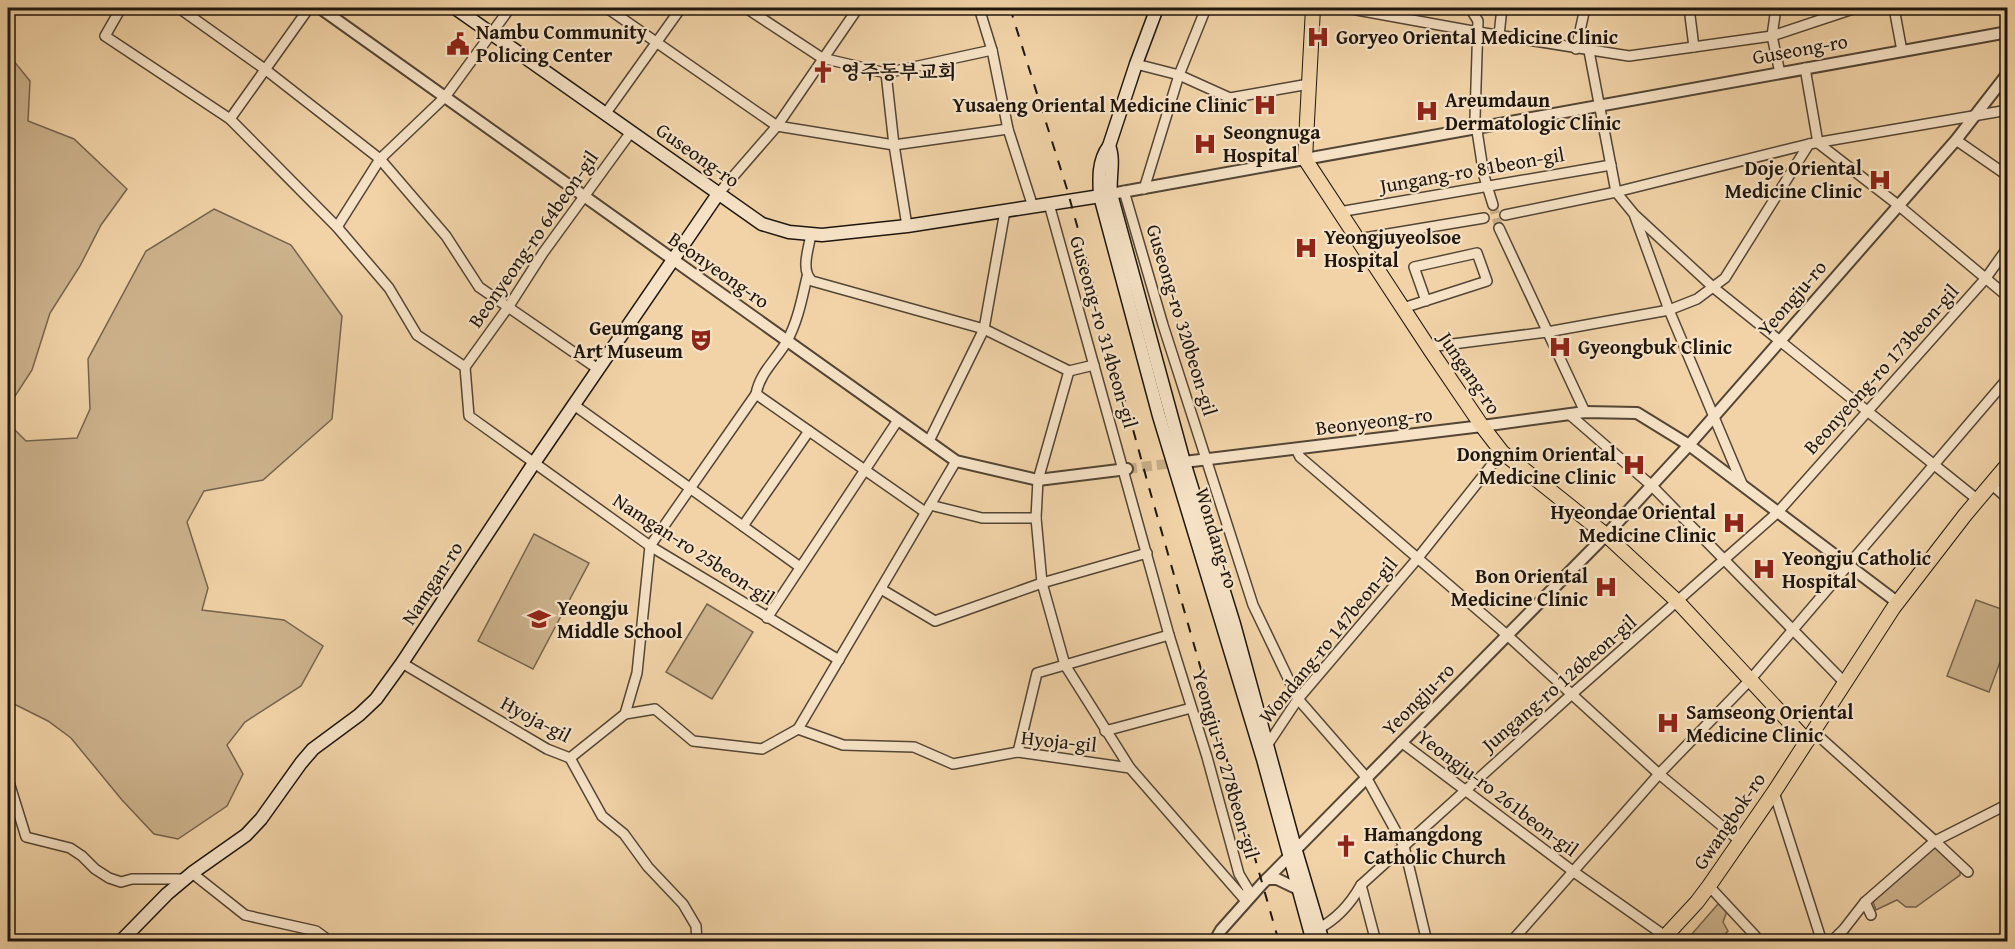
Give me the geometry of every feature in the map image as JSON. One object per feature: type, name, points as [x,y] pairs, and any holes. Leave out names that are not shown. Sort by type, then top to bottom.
[{"type":"main road","name":"Guseong-ro","points":[[455,8],[762,224],[789,232],[822,235],[907,226],[1106,195]]},
{"type":"main road","name":"Wondang-ro","points":[[1157,8],[1109,146],[1113,153],[1106,195],[1159,416],[1293,854],[1315,934]]},
{"type":"main road","points":[[1305,159],[1313,8]]},
{"type":"main road","name":"Jungang-ro","points":[[1305,159],[1482,426],[1503,452],[1606,535],[1678,602],[1750,680],[1810,736]]},
{"type":"main road","name":"Namgan-ro","points":[[120,942],[189,876],[246,835],[261,819],[313,749],[359,715],[376,699],[718,194]]},
{"type":"main road","name":"Wondang-ro","points":[[1106,195],[1268,744],[1293,854],[1298,889],[1315,934],[1323,942]]},
{"type":"main road","name":"Gwangbok-ro","points":[[1663,939],[1697,902],[1740,841],[1897,602],[2007,465]]},
{"type":"street","points":[[122,8],[105,36],[230,119],[337,227],[388,288],[417,335],[465,367],[469,416],[534,463]]},
{"type":"street","points":[[179,8],[266,70],[380,159],[446,236],[479,287],[598,369]]},
{"type":"street","points":[[230,119],[309,8]]},
{"type":"street","name":"Beonyeong-ro","points":[[320,8],[956,461],[1038,480],[1125,469]]},
{"type":"street","points":[[337,227],[380,159],[446,97],[510,8]]},
{"type":"street","points":[[607,8],[777,126],[894,145],[1008,129]]},
{"type":"street","points":[[606,113],[681,8]]},
{"type":"street","points":[[746,8],[822,58],[886,73],[992,50]]},
{"type":"street","points":[[718,194],[777,126],[858,8]]},
{"type":"street","points":[[979,8],[992,50],[1008,129],[1033,207]]},
{"type":"street","points":[[1144,189],[1179,75],[1206,8]]},
{"type":"street","points":[[1346,8],[1366,9],[1478,32],[1629,56],[1772,36],[1856,8]]},
{"type":"street","points":[[1470,8],[1478,21],[1476,128],[1486,185],[1493,206]]},
{"type":"street","points":[[1499,35],[1502,8]]},
{"type":"street","points":[[1576,49],[1585,8]]},
{"type":"street","points":[[1689,8],[1694,47]]},
{"type":"street","points":[[1776,8],[1772,36],[1780,73]]},
{"type":"street","points":[[1894,8],[1902,51]]},
{"type":"street","name":"Guseong-ro","points":[[1106,195],[2007,32]]},
{"type":"street","points":[[1589,51],[1616,192],[1634,214],[1714,288],[1978,500]]},
{"type":"street","points":[[1136,64],[1179,75],[1230,98],[1309,84]]},
{"type":"street","points":[[1429,347],[1546,332],[1669,310],[1697,299],[1714,288],[1725,278],[1813,144],[1805,68]]},
{"type":"street","points":[[886,73],[894,145],[907,226]]},
{"type":"street","name":"Yeongju-ro","points":[[1214,942],[1246,901],[1267,879],[1652,486],[1956,140],[2007,73]]},
{"type":"street","points":[[1505,214],[1616,192],[1813,144],[2007,110]]},
{"type":"street","name":"Beonyeong-ro 64beon-gil","points":[[465,367],[509,306],[543,253],[631,132]]},
{"type":"street","points":[[1956,140],[2007,176]]},
{"type":"street","points":[[1813,144],[1898,205],[2007,297]]},
{"type":"street","name":"Jungang-ro 81beon-gil","points":[[1339,212],[1611,165]]},
{"type":"street","name":"Guseong-ro 320beon-gil","points":[[1124,191],[1163,325],[1253,605],[1298,699],[1366,777],[1404,846],[1427,942]]},
{"type":"street","name":"Guseong-ro 314beon-gil","points":[[1049,204],[1147,553]]},
{"type":"street","points":[[929,441],[984,330],[1005,211]]},
{"type":"street","points":[[1634,214],[1669,310],[1743,486]]},
{"type":"street","points":[[1358,239],[1485,218]]},
{"type":"street","points":[[1498,228],[1585,412]]},
{"type":"street","points":[[625,714],[637,673],[650,546],[756,394],[759,381],[787,340],[807,277],[805,268],[811,234]]},
{"type":"street","name":"Beonyeong-ro 173beon-gil","points":[[1778,512],[1986,278],[2007,248]]},
{"type":"street","points":[[1403,308],[1426,301],[1487,281],[1478,253],[1414,267],[1426,301]]},
{"type":"street","points":[[807,277],[812,281],[838,289],[909,307],[984,330],[1069,371],[1094,365]]},
{"type":"street","points":[[1069,371],[1038,480],[1036,518],[1042,583],[1065,665],[1130,768],[1246,901]]},
{"type":"street","points":[[1511,942],[1659,774],[1750,680],[2007,378]]},
{"type":"street","points":[[756,394],[865,470],[928,509],[982,518],[1036,518]]},
{"type":"street","points":[[574,405],[800,567]]},
{"type":"street","name":"Beonyeong-ro","points":[[1184,462],[1585,412],[1637,413],[1689,445],[1897,602]]},
{"type":"street","points":[[1569,414],[1652,486],[1844,682]]},
{"type":"street","points":[[767,618],[898,420]]},
{"type":"street","points":[[743,526],[809,431]]},
{"type":"street","points":[[1296,449],[1300,457],[1507,635],[1659,774],[1740,841]]},
{"type":"street","name":"Wondang-ro 147beon-gil","points":[[1268,744],[1298,699],[1417,559],[1503,452]]},
{"type":"street","points":[[798,729],[956,461]]},
{"type":"street","name":"Namgan-ro 25beon-gil","points":[[534,463],[650,546],[839,660]]},
{"type":"street","points":[[1991,484],[2007,499]]},
{"type":"street","points":[[1678,602],[1778,512]]},
{"type":"street","points":[[880,589],[934,621],[1042,583],[1147,553]]},
{"type":"street","name":"Yeongju-ro 278beon-gil","points":[[1147,553],[1239,874],[1248,889],[1246,901]]},
{"type":"street","name":"Jungang-ro 126beon-gil","points":[[1315,934],[1351,903],[1361,885],[1572,694],[1678,602]]},
{"type":"street","points":[[1018,752],[1037,674],[1169,635]]},
{"type":"street","name":"Hyoja-gil","points":[[402,663],[547,749],[570,758],[625,714],[655,709],[693,741],[762,748],[798,729],[843,745],[914,747],[953,764],[1018,752],[1130,768]]},
{"type":"street","points":[[1105,731],[1191,708]]},
{"type":"street","points":[[1810,736],[1935,840],[1968,872]]},
{"type":"street","name":"Yeongju-ro 261beon-gil","points":[[1401,742],[1663,939]]},
{"type":"street","points":[[570,758],[602,816],[624,834],[648,867],[683,904],[696,926],[697,942]]},
{"type":"street","points":[[8,779],[26,837],[70,848],[95,869],[121,882],[132,879],[189,876],[245,915],[316,930],[331,942]]},
{"type":"street","points":[[1774,792],[1822,942]]},
{"type":"street","points":[[1831,942],[1865,902],[1935,840],[2007,804]]},
{"type":"street","points":[[1267,879],[1277,879],[1298,889]]},
{"type":"street","points":[[1361,885],[1377,942]]},
{"type":"street","points":[[1708,886],[1761,942]]},
{"type":"street","points":[[1865,902],[1871,915]]},
{"type":"shaded area","points":[[8,57],[30,81],[28,121],[74,139],[127,189],[101,225],[80,266],[50,313],[32,370],[8,407]]},
{"type":"shaded area","points":[[214,209],[291,245],[342,316],[332,419],[263,480],[204,491],[187,522],[208,588],[202,610],[284,620],[323,646],[301,686],[245,722],[227,745],[243,774],[227,806],[178,839],[154,834],[122,800],[71,738],[48,721],[8,701],[8,423],[26,441],[77,438],[90,409],[88,359],[146,251]]},
{"type":"shaded area","points":[[534,534],[589,563],[533,669],[478,641]]},
{"type":"shaded area","points":[[1976,600],[2007,611],[2007,643],[1989,692],[1947,676]]},
{"type":"shaded area","points":[[707,604],[753,632],[712,699],[666,672]]},
{"type":"shaded area","points":[[1932,845],[1960,867],[1960,875],[1916,907],[1906,907],[1897,900],[1876,910],[1873,902]]},
{"type":"shaded area","points":[[1718,904],[1727,911],[1723,922],[1728,931],[1718,941],[1685,942]]},
{"type":"tunnel","points":[[1493,205],[1499,228]]},
{"type":"tunnel","points":[[1127,469],[1181,462]]},
{"type":"railway","points":[[1010,8],[1067,189],[1148,484],[1279,942]]},
{"type":"place","name":"Goryeo Oriental Medicine Clinic","points":[[1318,37]]},
{"type":"place","name":"Nambu Community Policing Center","points":[[458,44]]},
{"type":"place","name":"영주동부교회","points":[[823,72]]},
{"type":"place","name":"Yusaeng Oriental Medicine Clinic","points":[[1265,105]]},
{"type":"place","name":"Areumdaun Dermatologic Clinic","points":[[1427,111]]},
{"type":"place","name":"Seongnuga Hospital","points":[[1205,144]]},
{"type":"place","name":"Doje Oriental Medicine Clinic","points":[[1880,180]]},
{"type":"place","name":"Yeongjuyeolsoe Hospital","points":[[1306,248]]},
{"type":"place","name":"Geumgang Art Museum","points":[[701,340]]},
{"type":"place","name":"Gyeongbuk Clinic","points":[[1560,347]]},
{"type":"place","name":"Dongnim Oriental Medicine Clinic","points":[[1634,465]]},
{"type":"place","name":"Hyeondae Oriental Medicine Clinic","points":[[1734,523]]},
{"type":"place","name":"Yeongju Catholic Hospital","points":[[1764,569]]},
{"type":"place","name":"Bon Oriental Medicine Clinic","points":[[1606,587]]},
{"type":"place","name":"Yeongju Middle School","points":[[539,619]]},
{"type":"place","name":"Samseong Oriental Medicine Clinic","points":[[1668,723]]},
{"type":"place","name":"Hamangdong Catholic Church","points":[[1346,846]]}]
